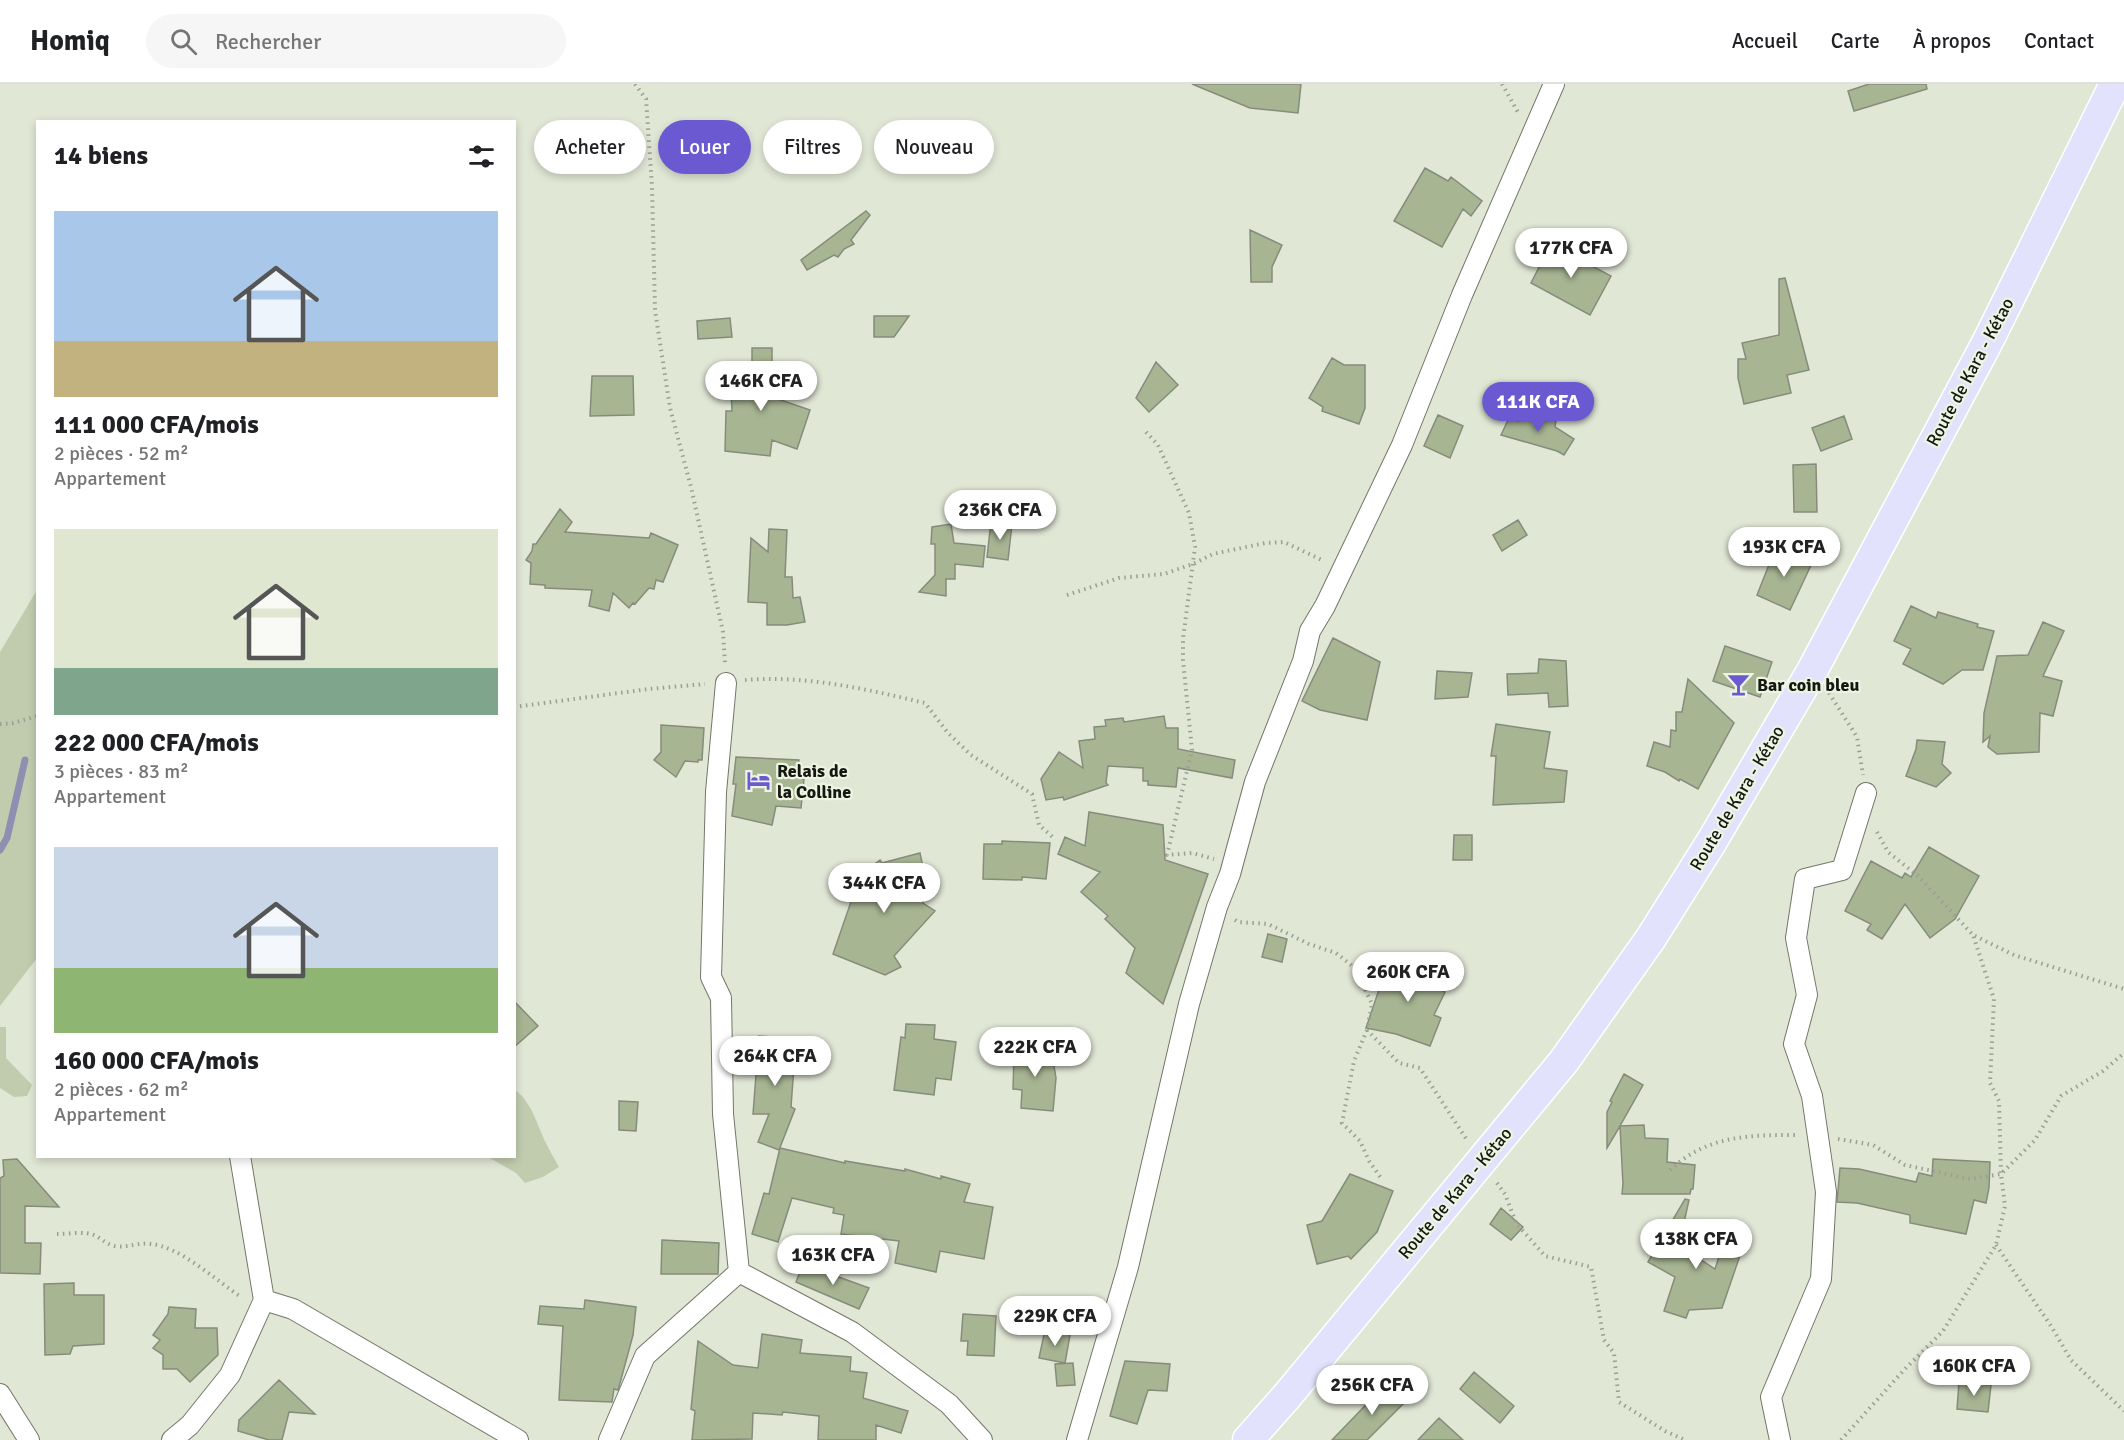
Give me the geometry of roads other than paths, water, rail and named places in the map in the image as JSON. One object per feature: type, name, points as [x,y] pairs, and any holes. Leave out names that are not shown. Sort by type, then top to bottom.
[{"type":"main road","name":"Route de Kara - Kétao","points":[[1248,1440],[1564,1061],[1651,938],[1712,841],[1812,671],[1988,341],[2115,84]]},
{"type":"street","points":[[1077,1440],[1128,1267],[1189,1004],[1217,907],[1230,874],[1255,782],[1303,661],[1310,632],[1325,606],[1402,445],[1462,295],[1554,84]]},
{"type":"street","points":[[726,683],[716,792],[711,977],[721,998],[723,1114],[739,1272]]},
{"type":"street","points":[[1780,1440],[1771,1397],[1821,1279],[1826,1192],[1812,1096],[1794,1044],[1807,994],[1796,938],[1805,879],[1842,870],[1866,794]]},
{"type":"street","points":[[172,1440],[190,1425],[230,1375],[263,1303],[240,1158]]},
{"type":"street","points":[[609,1440],[645,1356],[739,1272]]},
{"type":"street","points":[[739,1272],[852,1332],[949,1404],[982,1440]]},
{"type":"street","points":[[263,1303],[293,1309],[518,1440]]},
{"type":"street","points":[[0,1394],[29,1440]]},
{"type":"waterway","points":[[0,850],[7,838],[25,760]]},
{"type":"place","name":"Bar coin bleu","points":[[1739,685]]},
{"type":"place","name":"Relais de la Colline","points":[[759,781]]}]
